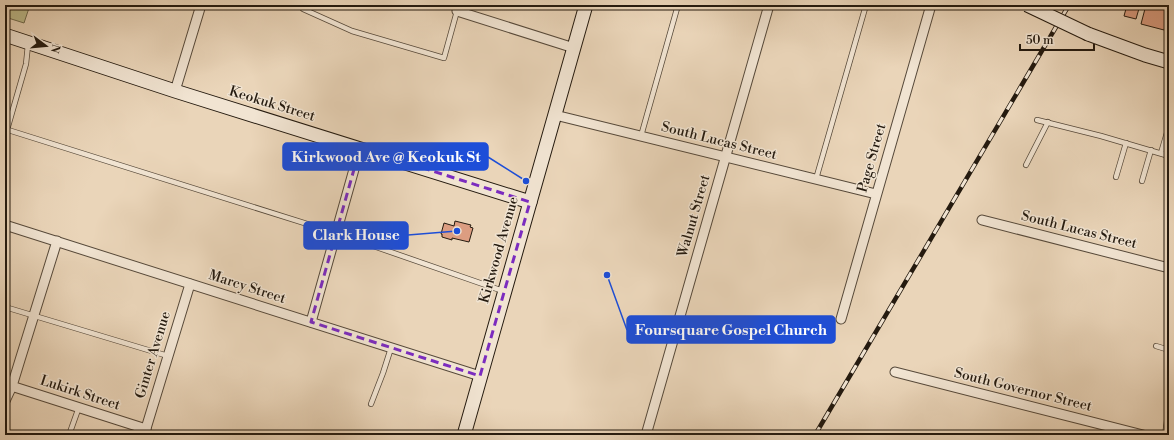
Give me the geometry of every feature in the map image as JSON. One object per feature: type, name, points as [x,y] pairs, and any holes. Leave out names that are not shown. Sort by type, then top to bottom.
[{"type":"main road","name":"Kirkwood Avenue","points":[[464,435],[586,5]]},
{"type":"main road","points":[[1027,5],[1088,34],[1145,55],[1169,62]]},
{"type":"main road","name":"Keokuk Street","points":[[5,35],[175,91],[530,202]]},
{"type":"street","points":[[175,91],[201,5]]},
{"type":"street","name":"Walnut Street","points":[[646,435],[769,5]]},
{"type":"street","name":"Page Street","points":[[841,319],[931,5]]},
{"type":"street","points":[[457,11],[574,48]]},
{"type":"street","name":"South Lucas Street","points":[[555,114],[876,194]]},
{"type":"street","points":[[311,322],[360,148]]},
{"type":"street","name":"South Lucas Street","points":[[982,220],[1169,268]]},
{"type":"street","name":"Marcy Street","points":[[5,225],[480,376]]},
{"type":"street","points":[[5,401],[8,385],[34,316],[57,241]]},
{"type":"street","name":"Ginter Avenue","points":[[145,432],[190,284]]},
{"type":"street","name":"South Governor Street","points":[[895,372],[1123,433],[1143,435]]},
{"type":"street","name":"Lukirk Street","points":[[8,385],[79,407],[145,432]]},
{"type":"lane","points":[[641,136],[678,5]]},
{"type":"lane","points":[[816,179],[866,5]]},
{"type":"lane","points":[[303,9],[352,31],[444,58],[457,11]]},
{"type":"lane","points":[[28,43],[26,64],[6,129],[336,233],[504,292]]},
{"type":"lane","points":[[1037,120],[1126,143],[1169,156]]},
{"type":"lane","points":[[1026,166],[1048,122]]},
{"type":"lane","points":[[1161,153],[1169,126]]},
{"type":"lane","points":[[1116,177],[1126,143]]},
{"type":"lane","points":[[1142,181],[1151,150]]},
{"type":"lane","points":[[5,307],[168,356]]},
{"type":"lane","points":[[1156,346],[1169,350]]},
{"type":"lane","points":[[371,404],[391,348]]},
{"type":"lane","points":[[1165,435],[1169,406]]},
{"type":"lane","points":[[69,435],[79,407]]},
{"type":"highlighted area","points":[[360,148],[530,202],[480,376],[311,322]]},
{"type":"shaded area","points":[[5,5],[30,5],[24,23],[5,17]]},
{"type":"building","points":[[1127,5],[1140,5],[1136,19],[1124,16]]},
{"type":"building","points":[[1146,5],[1169,5],[1169,12],[1164,30],[1141,24]]},
{"type":"building","points":[[455,221],[471,225],[470,227],[473,228],[469,242],[442,237],[441,234],[444,223],[454,226]]},
{"type":"railway","points":[[815,435],[1069,5]]},
{"type":"place","name":"Kirkwood Ave @ Keokuk St","points":[[526,181]]},
{"type":"place","name":"Clark House","points":[[457,231]]},
{"type":"place","name":"Foursquare Gospel Church","points":[[607,275]]}]
